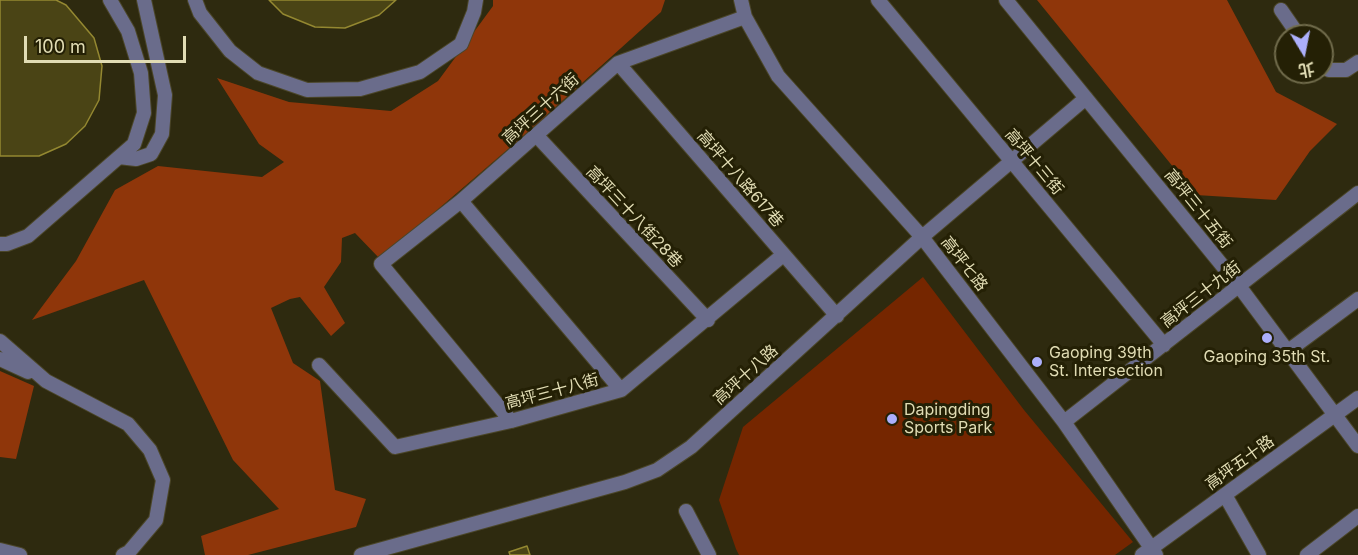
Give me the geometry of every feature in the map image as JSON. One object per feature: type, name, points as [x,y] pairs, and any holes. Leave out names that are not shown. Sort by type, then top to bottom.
[{"type":"street","points":[[0,244],[7,244],[28,236],[134,144],[144,113],[141,74],[128,31],[110,0]]},
{"type":"street","points":[[119,157],[136,159],[151,154],[162,134],[165,95],[144,0]]},
{"type":"street","points":[[195,0],[200,14],[230,51],[258,73],[307,90],[360,88],[420,72],[461,45],[473,4]]},
{"type":"street","name":"高坪七路","points":[[741,0],[745,17],[778,76],[922,237],[1064,422],[1150,552]]},
{"type":"street","name":"高坪十三街","points":[[878,0],[1164,345]]},
{"type":"street","name":"高坪三十五街","points":[[1005,0],[1239,286],[1358,446]]},
{"type":"street","points":[[1281,10],[1291,24]]},
{"type":"street","name":"高坪三十六街","points":[[511,420],[381,264],[461,201],[618,63],[745,17]]},
{"type":"street","points":[[1334,70],[1346,70],[1358,62]]},
{"type":"street","name":"高坪十八路617巷","points":[[618,63],[837,316]]},
{"type":"street","name":"高坪十八路","points":[[361,555],[625,482],[657,470],[691,447],[922,237],[1086,98]]},
{"type":"street","name":"高坪三十八街28巷","points":[[537,136],[708,320]]},
{"type":"street","name":"高坪三十九街","points":[[1064,422],[1358,193]]},
{"type":"street","points":[[461,201],[621,390]]},
{"type":"street","name":"高坪三十八街","points":[[319,365],[395,447],[511,420],[621,390],[708,320],[783,255]]},
{"type":"street","points":[[1288,351],[1358,299]]},
{"type":"street","points":[[0,341],[46,381]]},
{"type":"street","points":[[0,359],[128,424],[150,450],[163,480],[156,520],[129,552],[123,555]]},
{"type":"street","name":"高坪五十路","points":[[1150,552],[1358,398]]},
{"type":"street","points":[[1225,495],[1259,555]]},
{"type":"street","points":[[686,511],[709,555]]},
{"type":"street","points":[[1306,555],[1358,516]]},
{"type":"street","points":[[0,550],[20,555]]},
{"type":"shaded area","points":[[493,0],[665,0],[661,12],[521,138],[380,259],[355,233],[342,238],[341,262],[324,287],[345,323],[331,336],[300,297],[271,308],[293,363],[320,381],[335,490],[366,499],[356,527],[248,555],[205,555],[201,536],[279,509],[233,460],[144,280],[32,320],[76,261],[115,190],[158,166],[262,177],[284,162],[259,144],[217,78],[289,102],[391,111],[438,81],[493,6]]},
{"type":"shaded area","points":[[1037,0],[1227,0],[1276,92],[1337,124],[1310,151],[1276,200],[1196,195]]},
{"type":"shaded area","name":"Dapingding Sports Park","points":[[923,277],[1024,410],[1133,542],[1115,555],[739,555],[719,500],[743,427]]},
{"type":"shaded area","points":[[0,371],[34,386],[16,459],[0,457]]},
{"type":"building","points":[[0,0],[56,0],[66,5],[94,38],[102,66],[99,100],[85,126],[66,144],[39,156],[0,156]]},
{"type":"building","points":[[269,0],[396,0],[379,15],[345,28],[315,27],[283,14]]},
{"type":"building","points":[[527,546],[530,555],[510,555],[509,552]]},
{"type":"place","name":"Gaoping 35th St.","points":[[1267,338]]},
{"type":"place","name":"Gaoping 39th St. Intersection","points":[[1037,362]]},
{"type":"place","name":"Dapingding Sports Park","points":[[892,419]]}]
